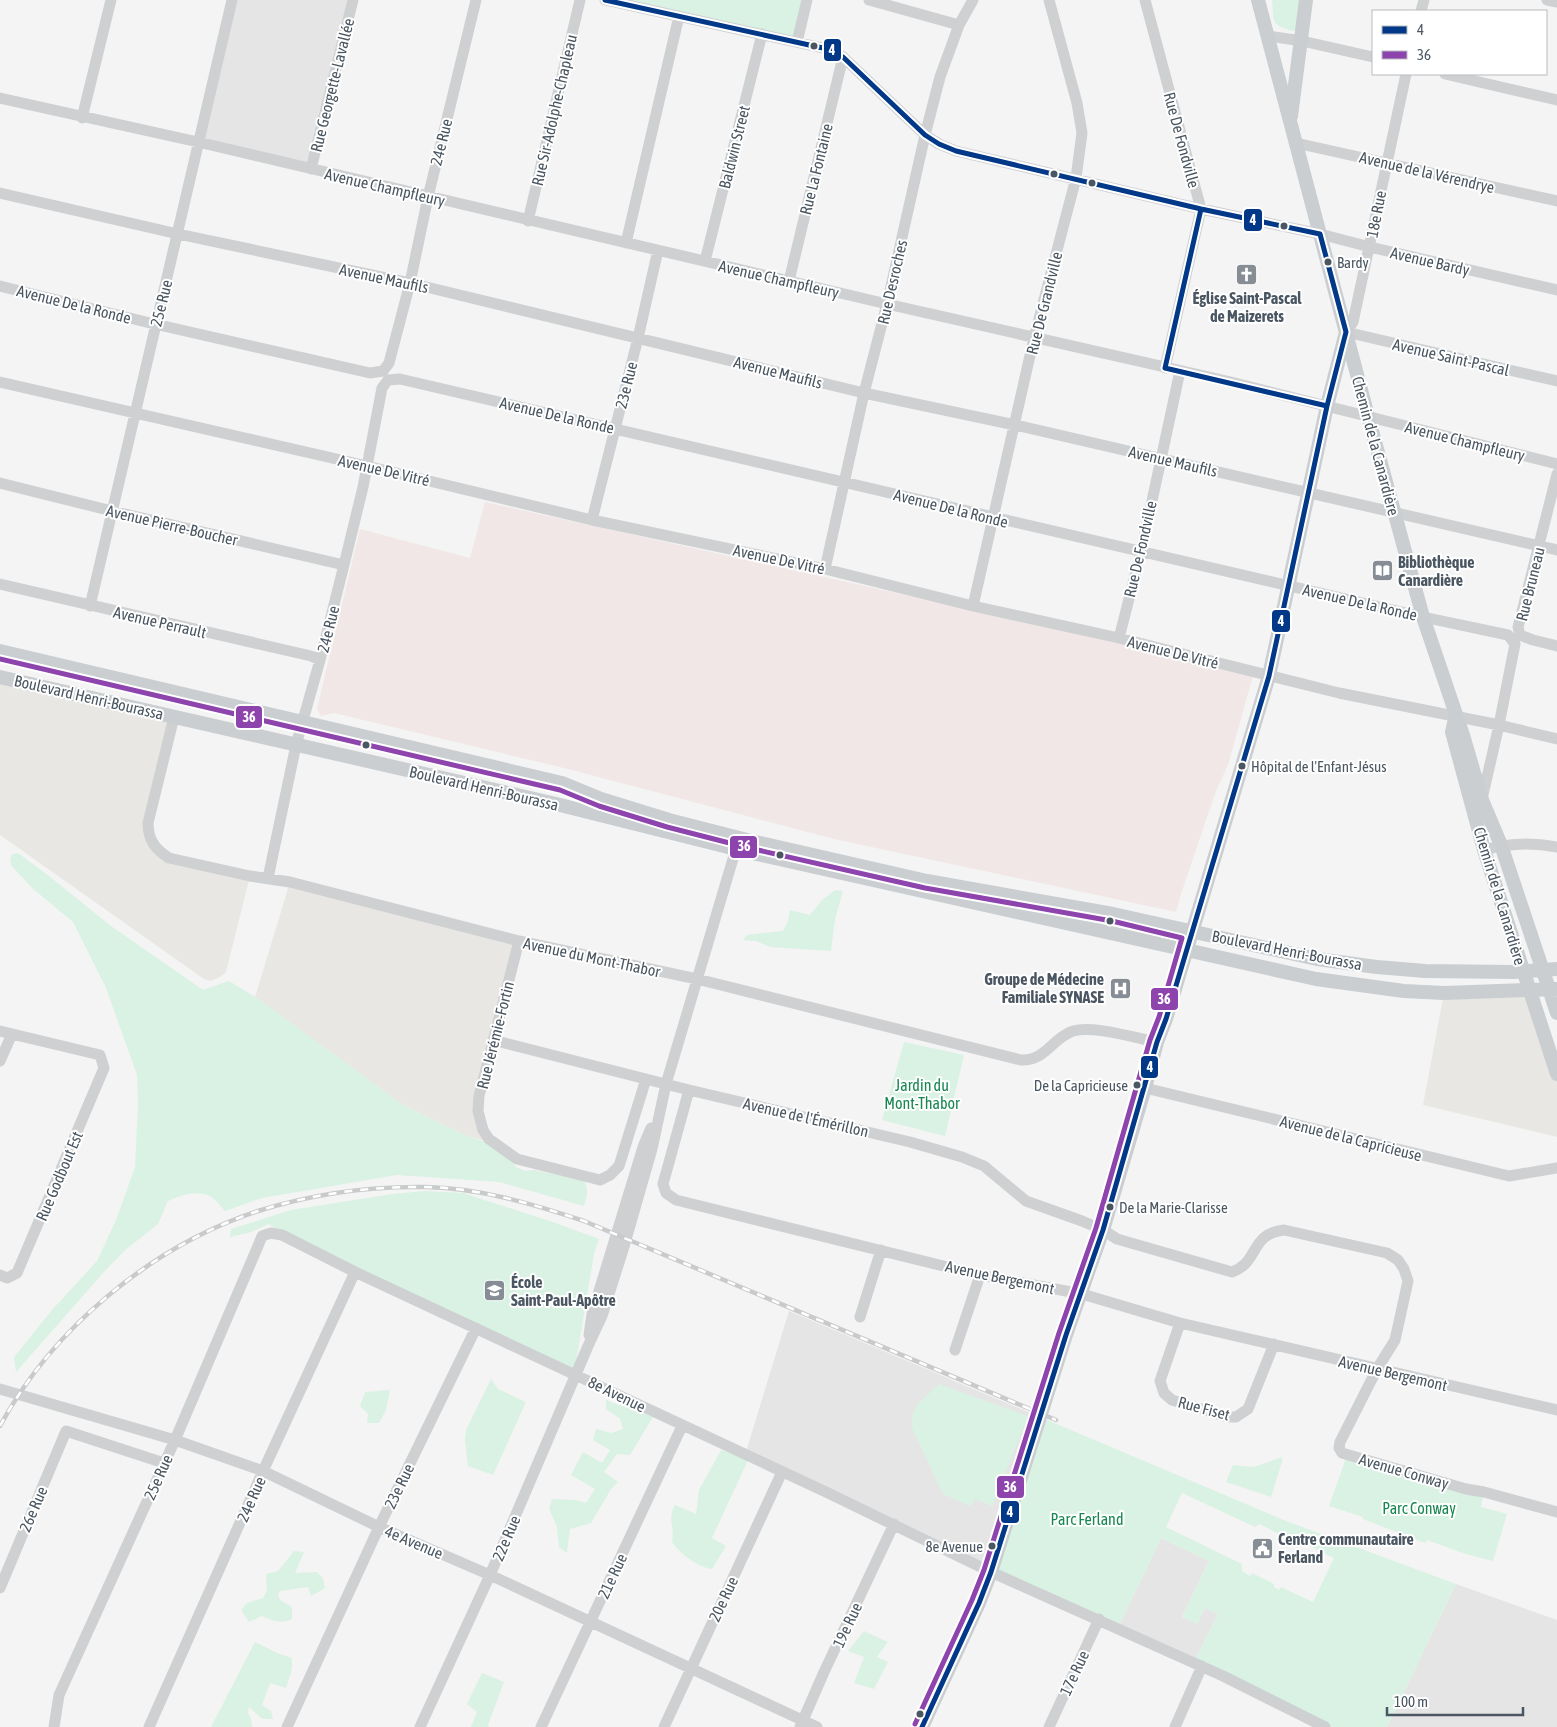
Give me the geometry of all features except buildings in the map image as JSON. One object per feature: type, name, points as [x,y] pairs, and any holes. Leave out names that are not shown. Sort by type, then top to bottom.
[{"type":"main road","name":"Chemin de la Canardière","points":[[1258,0],[1423,617],[1463,735],[1482,800],[1550,970],[1557,1013]]},
{"type":"main road","points":[[1290,122],[1306,0]]},
{"type":"main road","name":"18e Rue","points":[[922,1727],[979,1603],[991,1572],[1066,1335],[1103,1230],[1157,1042],[1166,1019],[1269,676],[1327,406],[1346,332]]},
{"type":"main road","name":"Boulevard Henri-Bourassa","points":[[0,651],[562,783],[600,799],[738,843],[1316,980],[1373,988],[1444,993],[1553,989]]},
{"type":"main road","name":"Boulevard Henri-Bourassa","points":[[0,677],[556,804],[738,843],[927,881],[1114,914],[1317,959],[1425,971],[1524,972],[1550,970]]},
{"type":"main road","name":"Chemin de la Canardière","points":[[1456,716],[1452,732],[1484,850],[1557,1074]]},
{"type":"street","points":[[82,118],[111,0]]},
{"type":"street","name":"25e Rue","points":[[90,606],[232,0]]},
{"type":"street","name":"Rue Georgette-Lavallée","points":[[311,169],[353,0]]},
{"type":"street","name":"24e Rue","points":[[268,878],[296,744],[344,565],[367,466],[382,388],[410,283],[428,196],[476,0]]},
{"type":"street","name":"Rue Sir-Adolphe-Chapleau","points":[[528,221],[580,0]]},
{"type":"street","name":"Avenue Bardy","points":[[605,0],[832,50],[843,58],[925,135],[939,144],[956,151],[1557,290]]},
{"type":"street","points":[[797,42],[808,0]]},
{"type":"street","points":[[869,0],[959,25]]},
{"type":"street","name":"Rue Desroches","points":[[825,569],[864,393],[887,304],[940,77],[959,25],[973,0]]},
{"type":"street","name":"Rue De Grandville","points":[[973,606],[1034,338],[1076,178],[1082,133],[1077,103],[1049,0]]},
{"type":"street","name":"Rue De Fondville","points":[[1145,0],[1202,209],[1165,368]]},
{"type":"street","points":[[1547,0],[1557,2]]},
{"type":"street","points":[[626,243],[679,16]]},
{"type":"street","name":"Baldwin Street","points":[[705,261],[762,34]]},
{"type":"street","points":[[1268,36],[1302,41],[1372,57]]},
{"type":"street","name":"Rue La Fontaine","points":[[789,281],[843,58]]},
{"type":"street","name":"18e Rue","points":[[1346,332],[1353,322],[1406,75]]},
{"type":"street","points":[[1449,75],[1557,100]]},
{"type":"street","name":"Avenue Champfleury","points":[[0,98],[82,118],[198,142],[528,221],[1180,371],[1557,464]]},
{"type":"street","name":"Avenue de la Vérendrye","points":[[1296,143],[1557,201]]},
{"type":"street","name":"Avenue Maufils","points":[[0,193],[178,234],[410,283],[864,393],[1015,425],[1557,550]]},
{"type":"street","name":"23e Rue","points":[[592,520],[658,250]]},
{"type":"street","name":"Avenue De la Ronde","points":[[0,286],[156,324],[845,482],[992,518],[1557,646]]},
{"type":"street","name":"Avenue Saint-Pascal","points":[[1346,332],[1557,381]]},
{"type":"street","name":"Rue De Fondville","points":[[1119,638],[1141,552],[1180,371]]},
{"type":"street","name":"Avenue De Vitré","points":[[0,382],[367,466],[592,520],[825,569],[973,606],[1119,638],[1339,693],[1557,738]]},
{"type":"street","name":"Rue Bruneau","points":[[1482,800],[1518,627],[1557,474]]},
{"type":"street","name":"Avenue Pierre-Boucher","points":[[0,483],[344,565]]},
{"type":"street","name":"Avenue Perrault","points":[[0,584],[311,656],[320,660]]},
{"type":"street","name":"Avenue du Mont-Thabor","points":[[174,717],[148,824],[148,834],[153,845],[168,858],[290,882],[519,941],[696,979],[1022,1060],[1031,1061],[1039,1057],[1061,1037],[1075,1030],[1089,1028],[1157,1042]]},
{"type":"street","name":"22e Rue","points":[[420,1727],[490,1575],[602,1316],[652,1149],[666,1084],[696,979],[738,843]]},
{"type":"street","points":[[1484,850],[1501,845],[1521,843],[1557,847]]},
{"type":"street","name":"Rue Jérémie-Fortin","points":[[519,941],[479,1096],[478,1111],[483,1130],[489,1139],[517,1159],[600,1180],[610,1175],[619,1166],[646,1078]]},
{"type":"street","points":[[0,1031],[12,1034],[0,1061]]},
{"type":"street","name":"Rue Godbout Est","points":[[3,1276],[17,1272],[104,1068],[100,1055],[12,1034]]},
{"type":"street","name":"Avenue de l'Émérillon","points":[[493,1040],[689,1090],[910,1142],[962,1157],[984,1166],[1026,1201],[1082,1221],[1103,1230],[1117,1239],[1232,1272],[1241,1269],[1248,1262],[1264,1236],[1274,1231],[1284,1230],[1387,1253],[1398,1260],[1404,1269],[1408,1281],[1395,1340],[1377,1369]]},
{"type":"street","name":"Avenue de la Capricieuse","points":[[1145,1088],[1509,1176],[1557,1168]]},
{"type":"street","name":"Avenue Bergemont","points":[[689,1090],[662,1184],[666,1193],[676,1200],[980,1275],[1082,1294],[1180,1323],[1557,1410]]},
{"type":"street","name":"25e Rue","points":[[54,1727],[59,1695],[164,1464],[262,1236],[271,1233]]},
{"type":"street","name":"8e Avenue","points":[[271,1233],[282,1235],[355,1272],[577,1374],[611,1393],[894,1524],[991,1572],[1202,1666],[1304,1723],[1325,1727]]},
{"type":"street","points":[[860,1316],[881,1250]]},
{"type":"street","name":"24e Rue","points":[[154,1726],[263,1471],[355,1272]]},
{"type":"street","points":[[955,1350],[980,1275]]},
{"type":"street","name":"Rue Fiset","points":[[1180,1323],[1160,1381],[1164,1393],[1172,1400],[1228,1417],[1236,1417],[1248,1409],[1274,1344]]},
{"type":"street","name":"23e Rue","points":[[287,1727],[379,1527],[476,1328]]},
{"type":"street","name":"Avenue Conway","points":[[1377,1369],[1340,1442],[1339,1448],[1342,1453],[1466,1489],[1484,1492],[1557,1512]]},
{"type":"street","name":"4e Avenue","points":[[0,1388],[174,1440],[263,1471],[379,1527],[591,1621],[691,1668],[802,1724],[817,1727]]},
{"type":"street","name":"21e Rue","points":[[541,1727],[682,1426]]},
{"type":"street","name":"26e Rue","points":[[0,1588],[66,1431],[164,1464]]},
{"type":"street","name":"20e Rue","points":[[664,1727],[782,1472]]},
{"type":"street","name":"19e Rue","points":[[802,1724],[824,1672],[894,1524]]},
{"type":"street","name":"17e Rue","points":[[1049,1727],[1099,1619]]},
{"type":"street","points":[[1174,1727],[1202,1666]]},
{"type":"shaded area","points":[[234,0],[353,0],[311,169],[198,142]]},
{"type":"shaded area","name":"Hôpital de l'Enfant-Jésus","points":[[485,502],[1254,672],[1228,765],[1216,791],[1176,912],[834,839],[568,769],[334,713],[321,716],[317,709],[360,529],[470,558]]},
{"type":"shaded area","points":[[0,677],[174,717],[148,823],[159,852],[250,876],[226,972],[220,977],[211,981],[204,979],[0,835]]},
{"type":"shaded area","points":[[290,882],[519,941],[478,1111],[498,1145],[465,1135],[403,1105],[255,997]]},
{"type":"shaded area","points":[[1530,990],[1557,1074],[1557,1137],[1423,1105],[1444,993]]},
{"type":"shaded area","points":[[789,1311],[1040,1417],[991,1572],[745,1455]]},
{"type":"shaded area","points":[[1161,1538],[1209,1561],[1182,1617],[1197,1624],[1205,1608],[1218,1614],[1194,1663],[1118,1628]]},
{"type":"shaded area","points":[[1456,1584],[1557,1620],[1557,1727],[1387,1727]]},
{"type":"green space","points":[[605,0],[807,0],[797,42]]},
{"type":"green space","points":[[1272,0],[1303,0],[1298,28],[1293,31],[1280,27],[1275,22]]},
{"type":"green space","points":[[18,853],[111,926],[203,990],[229,981],[260,1000],[403,1105],[465,1135],[500,1147],[516,1167],[525,1171],[534,1170],[584,1180],[587,1186],[587,1193],[584,1206],[499,1182],[397,1175],[262,1198],[225,1211],[209,1196],[197,1193],[185,1195],[168,1201],[158,1224],[124,1251],[16,1372],[14,1357],[52,1310],[97,1261],[116,1220],[135,1167],[138,1105],[137,1075],[106,988],[73,922],[32,888],[11,865],[10,859],[12,854]]},
{"type":"green space","points":[[835,890],[843,891],[835,919],[831,951],[770,947],[756,941],[743,940],[747,935],[783,931],[788,921],[790,910],[810,915],[822,900]]},
{"type":"green space","name":"Jardin du Mont-Thabor","points":[[904,1042],[964,1055],[945,1136],[882,1120]]},
{"type":"green space","name":"École Saint-Paul-Apôtre","points":[[425,1191],[463,1193],[599,1239],[594,1254],[575,1368],[577,1375],[269,1224],[251,1232],[230,1237],[231,1229],[291,1210],[392,1194]]},
{"type":"green space","points":[[491,1379],[498,1389],[526,1402],[493,1475],[468,1466],[465,1440],[466,1430]]},
{"type":"green space","points":[[939,1384],[1028,1416],[992,1506],[975,1499],[970,1506],[943,1494],[911,1426],[914,1410],[918,1404]]},
{"type":"green space","points":[[390,1390],[386,1410],[379,1423],[367,1423],[368,1414],[360,1406],[365,1392]]},
{"type":"green space","points":[[606,1400],[653,1417],[630,1455],[617,1454],[604,1472],[618,1482],[611,1489],[591,1523],[570,1529],[567,1553],[559,1547],[557,1527],[549,1509],[552,1499],[576,1500],[586,1503],[595,1489],[571,1475],[583,1452],[602,1463],[610,1450],[593,1440],[596,1429],[611,1433],[623,1429],[620,1419],[606,1409]]},
{"type":"green space","name":"Parc Ferland","points":[[1040,1417],[1286,1521],[1456,1584],[1387,1727],[1325,1727],[1194,1663],[1218,1614],[1205,1608],[1197,1624],[1182,1617],[1209,1561],[1161,1538],[1118,1628],[991,1572]],"holes":[[[1182,1493],[1255,1527],[1259,1524],[1334,1558],[1313,1602],[1281,1587],[1279,1590],[1274,1587],[1274,1584],[1252,1573],[1250,1576],[1242,1571],[1242,1564],[1166,1527]]]},
{"type":"green space","points":[[721,1450],[749,1458],[712,1538],[726,1546],[712,1569],[701,1566],[690,1559],[672,1542],[671,1519],[675,1505],[696,1514],[699,1490]]},
{"type":"green space","name":"Parc Conway","points":[[1347,1455],[1484,1492],[1481,1507],[1507,1514],[1493,1561],[1466,1554],[1427,1540],[1425,1543],[1363,1519],[1363,1517],[1329,1506]]},
{"type":"green space","points":[[1282,1457],[1271,1497],[1226,1482],[1233,1465],[1254,1467]]},
{"type":"green space","points":[[294,1551],[304,1552],[295,1573],[317,1572],[323,1578],[325,1588],[311,1596],[308,1587],[280,1591],[278,1595],[280,1600],[292,1607],[292,1619],[277,1621],[262,1616],[249,1622],[241,1610],[247,1603],[263,1598],[267,1590],[266,1574],[278,1571]]},
{"type":"green space","points":[[864,1631],[888,1642],[877,1657],[888,1662],[874,1689],[854,1683],[864,1657],[848,1651]]},
{"type":"green space","points":[[255,1642],[292,1658],[292,1669],[286,1688],[270,1683],[262,1705],[271,1711],[273,1719],[262,1719],[249,1707],[248,1713],[252,1727],[211,1727]]},
{"type":"green space","points":[[482,1673],[504,1682],[488,1725],[489,1727],[471,1727],[477,1712],[467,1704]]},
{"type":"railway","points":[[0,1426],[22,1390],[48,1356],[77,1324],[109,1295],[144,1269],[180,1246],[219,1226],[278,1205],[341,1192],[405,1187],[466,1190],[526,1203],[584,1221],[1056,1420]]},
{"type":"transit line","name":"4","points":[[605,0],[832,50],[843,57],[925,135],[939,144],[956,151],[1201,209],[1320,234],[1346,332],[1327,406],[1269,676],[1166,1019],[1157,1042],[1103,1230],[1066,1335],[991,1572],[979,1603],[922,1727]]},
{"type":"transit line","name":"4","points":[[1201,209],[1165,368],[1327,406]]},
{"type":"transit line","name":"36","points":[[0,659],[560,790],[599,806],[667,827],[749,848],[925,888],[1112,921],[1182,938],[1159,1017],[1150,1040],[1096,1228],[1059,1333],[984,1570],[915,1724]]},
{"type":"place","name":"Bardy","points":[[1328,262]]},
{"type":"place","name":"Église Saint-Pascal de Maizerets","points":[[1247,274]]},
{"type":"place","name":"Bibliothèque Canardière","points":[[1382,571]]},
{"type":"place","name":"Hôpital de l'Enfant-Jésus","points":[[1242,766]]},
{"type":"place","name":"Groupe de Médecine Familiale SYNASE","points":[[1120,988]]},
{"type":"place","name":"De la Capricieuse","points":[[1137,1085]]},
{"type":"place","name":"De la Marie-Clarisse","points":[[1110,1207]]},
{"type":"place","name":"École Saint-Paul-Apôtre","points":[[495,1291]]},
{"type":"place","name":"8e Avenue","points":[[992,1546]]},
{"type":"place","name":"Centre communautaire Ferland","points":[[1262,1548]]}]
